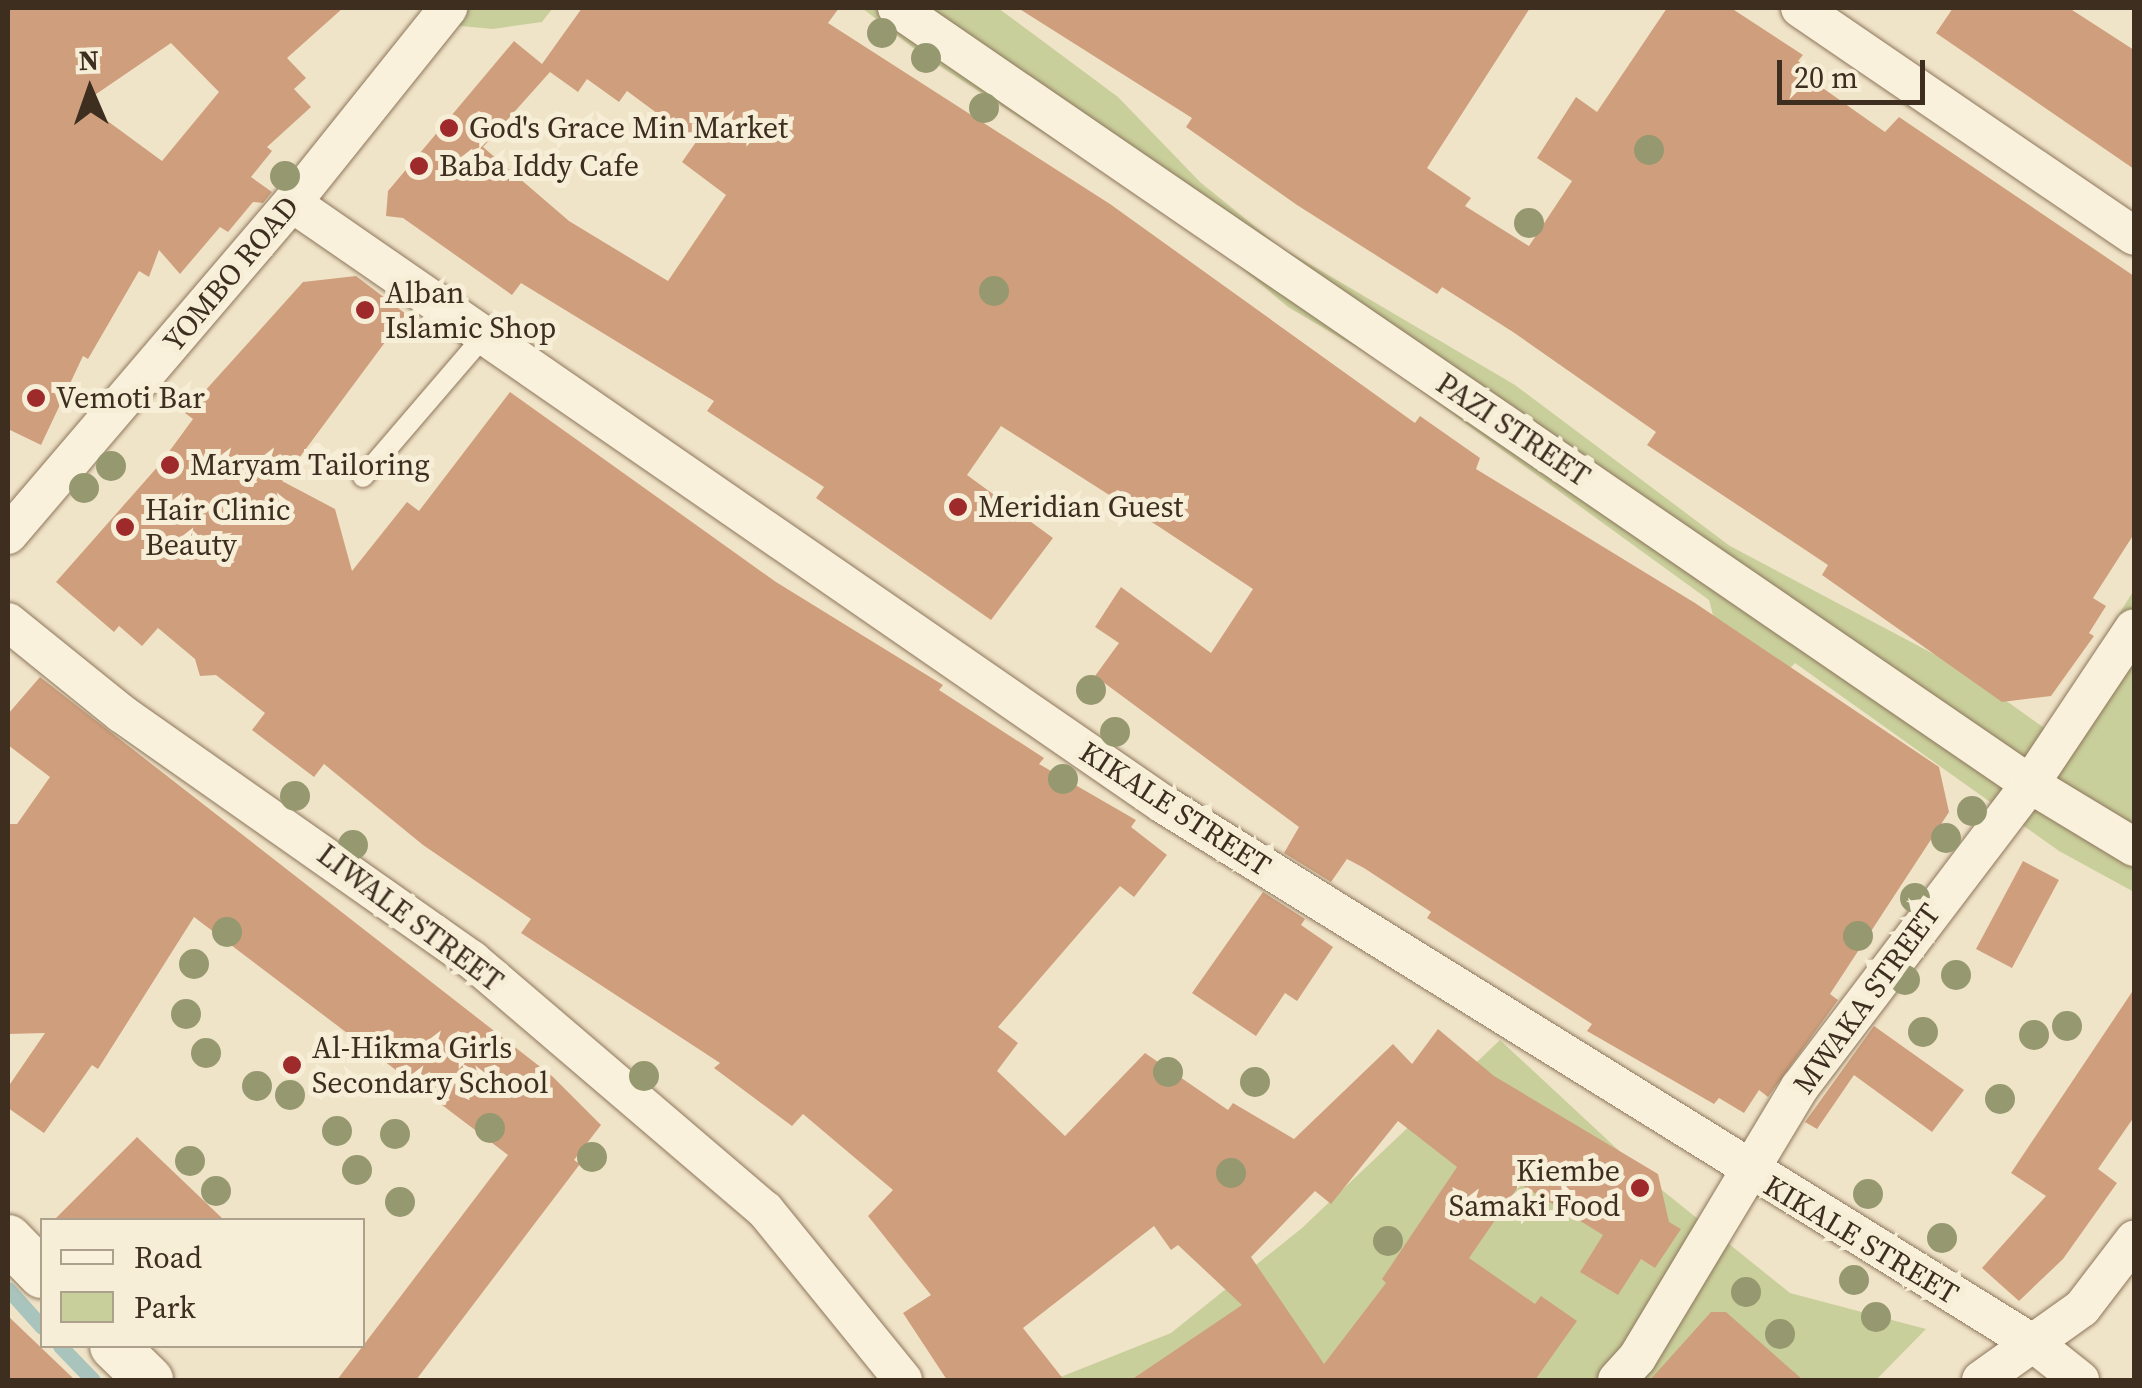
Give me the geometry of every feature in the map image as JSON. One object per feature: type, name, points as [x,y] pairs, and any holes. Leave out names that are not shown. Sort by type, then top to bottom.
[{"type":"street","name":"YOMBO ROAD","points":[[8,535],[292,203],[448,8]]},
{"type":"street","name":"PAZI STREET","points":[[897,8],[2030,784],[2134,847]]},
{"type":"street","points":[[1800,8],[2134,236]]},
{"type":"street","name":"KIKALE STREET","points":[[292,203],[482,338],[1163,804],[1748,1172],[2037,1346],[2080,1380]]},
{"type":"street","name":"LIWALE STREET","points":[[8,622],[122,714],[472,960],[766,1210],[903,1380]]},
{"type":"street","name":"MWAKA STREET","points":[[1618,1380],[1638,1358],[1748,1172],[1871,987],[2030,784],[2134,628]]},
{"type":"street","points":[[8,1239],[40,1272]]},
{"type":"street","points":[[1980,1380],[2037,1346],[2082,1308],[2134,1240]]},
{"type":"street","points":[[116,1348],[149,1380]]},
{"type":"lane","points":[[364,477],[482,338]]},
{"type":"green space","points":[[428,8],[553,8],[542,22],[493,29],[418,22]]},
{"type":"green space","points":[[862,8],[998,8],[1118,97],[1200,182],[1279,246],[1515,385],[1730,546],[1962,669],[2047,730],[2134,590],[2134,892],[2059,851],[1795,663],[1741,720],[1709,600],[1378,360],[1288,307],[1202,235],[921,54]]},
{"type":"green space","points":[[1500,1040],[1657,1186],[1790,1293],[1926,1329],[1876,1380],[1053,1380],[1171,1333],[1302,1228]]},
{"type":"building","points":[[8,8],[343,8],[287,58],[306,78],[294,89],[311,107],[267,147],[272,151],[251,177],[272,192],[263,203],[253,202],[228,232],[220,227],[180,274],[159,250],[149,277],[139,271],[88,359],[83,356],[41,445],[8,429]],"holes":[[[171,43],[219,92],[162,161],[83,103]]]},
{"type":"building","points":[[582,8],[839,8],[828,23],[1110,204],[1415,423],[1420,416],[1480,458],[1476,469],[1695,603],[1939,767],[1949,812],[1830,994],[1838,1000],[1768,1097],[1759,1090],[1744,1113],[1719,1098],[1714,1104],[1587,1031],[1592,1024],[1427,918],[1431,912],[1364,868],[1347,859],[1331,882],[1284,853],[1299,827],[1095,676],[1119,643],[1095,627],[1121,587],[1211,653],[1253,589],[1001,426],[967,475],[1053,538],[991,620],[816,498],[824,487],[707,411],[714,401],[521,283],[512,295],[403,218],[386,216],[388,191],[514,41],[542,64]],"holes":[[[550,72],[578,92],[587,79],[619,102],[627,91],[696,142],[682,162],[726,195],[668,281],[569,221],[483,147]]]},
{"type":"building","points":[[1018,8],[1530,8],[1427,168],[1471,198],[1465,206],[1529,246],[1572,181],[1537,158],[1576,97],[1597,112],[1667,8],[1731,8],[1803,55],[1798,61],[1822,77],[1817,84],[1885,132],[1899,117],[2134,276],[2134,534],[2093,598],[2106,606],[2089,633],[2094,636],[2051,696],[2002,702],[1822,575],[1828,565],[1647,445],[1656,432],[1442,287],[1437,294],[1297,205],[1186,127],[1192,118]]},
{"type":"building","points":[[1953,8],[2069,8],[2134,50],[2134,169],[1936,33]]},
{"type":"building","points":[[356,276],[406,314],[282,481],[335,509],[352,571],[407,502],[419,511],[510,392],[776,582],[943,685],[939,690],[1044,758],[1039,764],[1136,820],[1131,827],[1167,855],[1134,897],[1120,886],[998,1027],[1018,1043],[997,1071],[1065,1136],[1145,1053],[1228,1110],[1233,1103],[1294,1139],[1393,1044],[1412,1064],[1438,1029],[1494,1076],[1658,1174],[1669,1222],[1681,1229],[1655,1268],[1641,1259],[1618,1295],[1580,1272],[1603,1235],[1520,1184],[1469,1258],[1535,1304],[1541,1296],[1577,1321],[1535,1380],[1131,1380],[1242,1305],[1178,1245],[1171,1250],[1154,1226],[1023,1328],[1064,1380],[947,1380],[903,1313],[931,1295],[868,1216],[893,1190],[803,1114],[792,1126],[714,1068],[720,1063],[521,933],[531,919],[423,845],[324,764],[314,777],[252,730],[265,713],[216,675],[200,676],[195,659],[158,628],[142,646],[119,626],[114,632],[56,582],[160,464],[193,419],[185,413],[303,282]],"holes":[[[1398,1121],[1457,1167],[1382,1279],[1386,1283],[1324,1364],[1251,1257],[1315,1191],[1331,1204]]]},
{"type":"building","points":[[40,677],[552,1076],[601,1125],[574,1160],[580,1164],[416,1380],[337,1380],[508,1155],[194,917],[98,1069],[92,1065],[44,1133],[8,1108],[8,1087],[45,1033],[8,1034],[8,824],[17,824],[50,777],[8,745],[8,714]]},
{"type":"building","points":[[2023,861],[2059,880],[2012,968],[1976,949]]},
{"type":"building","points":[[1263,892],[1305,919],[1301,925],[1333,947],[1297,1001],[1285,993],[1256,1036],[1192,993]]},
{"type":"building","points":[[2134,989],[2134,1117],[2098,1169],[2117,1183],[2063,1259],[2019,1301],[1982,1268],[2046,1196],[2011,1173]]},
{"type":"building","points":[[1874,1026],[1964,1090],[1932,1132],[1854,1075],[1817,1129],[1805,1122]]},
{"type":"building","points":[[137,1137],[222,1218],[56,1218]]},
{"type":"building","points":[[1711,1312],[1726,1312],[1803,1380],[1650,1380]]},
{"type":"building","points":[[8,1316],[75,1380],[8,1380]]},
{"type":"waterway","points":[[8,1289],[40,1325]]},
{"type":"waterway","points":[[62,1348],[93,1380]]},
{"type":"place","name":"God's Grace Min Market","points":[[449,128]]},
{"type":"place","name":"Baba Iddy Cafe","points":[[419,166]]},
{"type":"place","name":"Alban Islamic Shop","points":[[365,310]]},
{"type":"place","name":"Vemoti Bar","points":[[36,398]]},
{"type":"place","name":"Maryam Tailoring","points":[[170,465]]},
{"type":"place","name":"Meridian Guest","points":[[958,507]]},
{"type":"place","name":"Hair Clinic Beauty","points":[[125,527]]},
{"type":"place","name":"Al-Hikma Girls Secondary School","points":[[292,1065]]},
{"type":"place","name":"Kiembe Samaki Food","points":[[1640,1188]]}]
